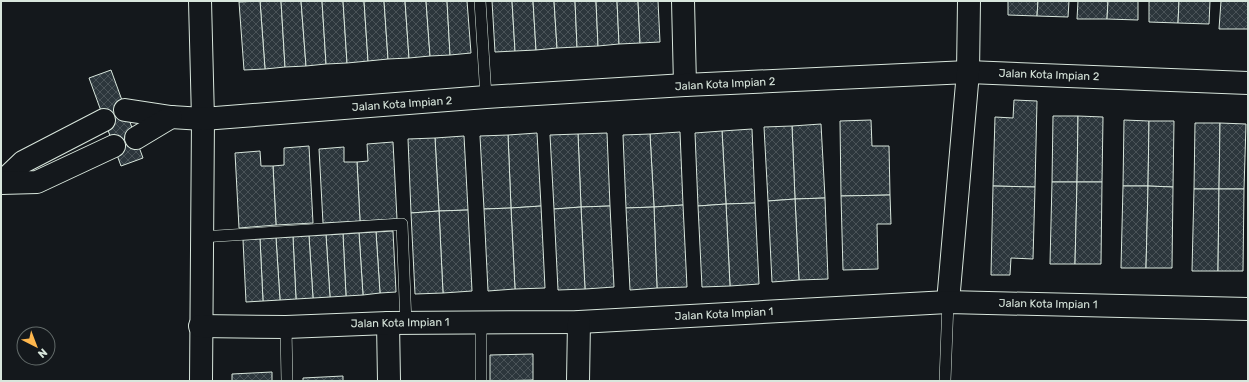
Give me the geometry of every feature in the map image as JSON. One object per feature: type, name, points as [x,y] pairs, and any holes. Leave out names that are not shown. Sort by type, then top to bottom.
[{"type":"street","points":[[200,1],[203,119],[200,326],[201,381]]},
{"type":"street","points":[[683,1],[685,85]]},
{"type":"street","points":[[948,302],[968,72],[969,1]]},
{"type":"street","name":"Jalan Kota Impian 2","points":[[125,110],[171,117],[203,119],[486,97],[685,85],[968,72],[1248,83]]},
{"type":"street","points":[[136,138],[171,117]]},
{"type":"street","points":[[1,183],[22,162],[104,120]]},
{"type":"street","points":[[1,183],[37,182],[114,146]]},
{"type":"street","name":"Jalan Kota Impian 1","points":[[200,326],[286,327],[481,321],[579,322],[948,302],[1248,309]]},
{"type":"street","points":[[578,381],[579,322]]},
{"type":"street","points":[[388,381],[397,323]]},
{"type":"lane","points":[[480,1],[486,97]]},
{"type":"lane","points":[[201,237],[402,224],[397,323]]},
{"type":"lane","points":[[945,381],[948,302]]},
{"type":"lane","points":[[481,321],[481,381]]},
{"type":"lane","points":[[286,327],[287,381]]},
{"type":"building","points":[[260,1],[281,1],[285,67],[265,69]]},
{"type":"building","points":[[260,1],[265,69],[244,70],[239,2]]},
{"type":"building","points":[[281,1],[301,1],[306,66],[285,67]]},
{"type":"building","points":[[301,1],[322,1],[326,64],[306,66]]},
{"type":"building","points":[[322,1],[343,1],[347,63],[326,64]]},
{"type":"building","points":[[343,1],[364,1],[368,61],[347,63]]},
{"type":"building","points":[[364,1],[384,1],[388,59],[368,61]]},
{"type":"building","points":[[384,1],[405,1],[409,58],[388,59]]},
{"type":"building","points":[[405,1],[426,1],[430,56],[409,58]]},
{"type":"building","points":[[426,1],[447,1],[450,55],[430,56]]},
{"type":"building","points":[[447,1],[467,1],[471,53],[450,55]]},
{"type":"building","points":[[492,1],[512,1],[515,51],[495,52]]},
{"type":"building","points":[[512,1],[533,1],[536,50],[515,51]]},
{"type":"building","points":[[533,1],[554,1],[557,48],[536,50]]},
{"type":"building","points":[[554,1],[575,1],[577,47],[557,48]]},
{"type":"building","points":[[575,1],[596,1],[598,46],[577,47]]},
{"type":"building","points":[[596,1],[617,1],[619,44],[598,46]]},
{"type":"building","points":[[617,1],[638,1],[640,43],[619,44]]},
{"type":"building","points":[[638,1],[658,1],[660,42],[640,43]]},
{"type":"building","points":[[1008,1],[1038,1],[1037,16],[1008,15]]},
{"type":"building","points":[[1038,1],[1069,1],[1068,17],[1037,16]]},
{"type":"building","points":[[1078,1],[1108,1],[1107,19],[1077,19]]},
{"type":"building","points":[[1108,1],[1138,1],[1138,20],[1107,19]]},
{"type":"building","points":[[1149,1],[1179,1],[1178,23],[1149,22]]},
{"type":"building","points":[[1179,1],[1210,1],[1209,24],[1178,23]]},
{"type":"building","points":[[1221,1],[1248,1],[1248,29],[1219,29]]},
{"type":"building","points":[[111,70],[143,158],[121,166],[89,78]]},
{"type":"building","points":[[1014,100],[1037,101],[1035,187],[993,186],[995,117],[1013,118]]},
{"type":"building","points":[[1053,116],[1078,116],[1077,182],[1052,182]]},
{"type":"building","points":[[1078,116],[1103,117],[1102,182],[1077,182]]},
{"type":"building","points":[[871,120],[872,146],[889,146],[890,195],[841,196],[840,121]]},
{"type":"building","points":[[1124,120],[1149,121],[1148,186],[1123,186]]},
{"type":"building","points":[[1149,121],[1174,121],[1173,187],[1148,186]]},
{"type":"building","points":[[1195,123],[1220,123],[1219,189],[1194,189]]},
{"type":"building","points":[[1220,123],[1246,124],[1244,189],[1219,189]]},
{"type":"building","points":[[821,124],[825,198],[795,199],[792,126]]},
{"type":"building","points":[[792,126],[795,199],[768,201],[764,127]]},
{"type":"building","points":[[752,129],[755,203],[726,204],[722,131]]},
{"type":"building","points":[[722,131],[726,204],[698,206],[695,133]]},
{"type":"building","points":[[680,132],[683,205],[654,207],[650,134]]},
{"type":"building","points":[[537,133],[541,206],[511,208],[508,135]]},
{"type":"building","points":[[607,133],[610,206],[581,207],[578,134]]},
{"type":"building","points":[[578,134],[581,207],[554,209],[550,135]]},
{"type":"building","points":[[650,134],[654,207],[626,208],[623,135]]},
{"type":"building","points":[[508,135],[511,208],[484,209],[480,136]]},
{"type":"building","points":[[464,136],[468,210],[439,211],[435,138]]},
{"type":"building","points":[[435,138],[439,211],[411,213],[408,139]]},
{"type":"building","points":[[393,142],[397,219],[360,221],[357,162],[368,161],[367,144]]},
{"type":"building","points":[[309,146],[313,223],[276,225],[273,166],[284,165],[284,148]]},
{"type":"building","points":[[344,147],[344,162],[357,162],[360,221],[323,223],[319,149]]},
{"type":"building","points":[[260,151],[261,166],[273,166],[276,225],[239,228],[235,153]]},
{"type":"building","points":[[1052,182],[1077,182],[1075,264],[1050,264]]},
{"type":"building","points":[[1077,182],[1102,182],[1101,264],[1075,264]]},
{"type":"building","points":[[993,186],[1035,187],[1033,259],[1011,258],[1010,275],[991,275]]},
{"type":"building","points":[[1123,186],[1148,186],[1146,268],[1121,268]]},
{"type":"building","points":[[1148,186],[1173,187],[1172,268],[1146,268]]},
{"type":"building","points":[[1194,189],[1219,189],[1218,271],[1192,271]]},
{"type":"building","points":[[1219,189],[1244,189],[1243,271],[1218,271]]},
{"type":"building","points":[[890,195],[891,224],[877,224],[878,269],[843,270],[841,196]]},
{"type":"building","points":[[825,198],[828,279],[799,280],[795,199]]},
{"type":"building","points":[[795,199],[799,280],[772,282],[768,201]]},
{"type":"building","points":[[755,203],[759,284],[730,286],[726,204]]},
{"type":"building","points":[[726,204],[730,286],[702,287],[698,206]]},
{"type":"building","points":[[683,205],[687,287],[657,288],[654,207]]},
{"type":"building","points":[[541,206],[545,288],[515,289],[511,208]]},
{"type":"building","points":[[610,206],[614,287],[585,289],[581,207]]},
{"type":"building","points":[[581,207],[585,289],[558,290],[554,209]]},
{"type":"building","points":[[654,207],[657,288],[630,290],[626,208]]},
{"type":"building","points":[[511,208],[515,289],[488,291],[484,209]]},
{"type":"building","points":[[468,210],[472,291],[443,293],[439,211]]},
{"type":"building","points":[[439,211],[443,293],[415,294],[411,213]]},
{"type":"building","points":[[393,231],[396,292],[380,293],[376,232]]},
{"type":"building","points":[[376,232],[380,293],[363,295],[359,233]]},
{"type":"building","points":[[359,233],[363,295],[346,296],[343,234]]},
{"type":"building","points":[[343,234],[346,296],[330,297],[326,235]]},
{"type":"building","points":[[326,235],[330,297],[313,298],[309,236]]},
{"type":"building","points":[[309,236],[313,298],[296,299],[293,237]]},
{"type":"building","points":[[293,237],[296,299],[280,300],[276,238]]},
{"type":"building","points":[[276,238],[280,300],[263,301],[260,239]]},
{"type":"building","points":[[260,239],[263,301],[246,302],[243,240]]},
{"type":"building","points":[[533,354],[533,380],[490,381],[490,355]]},
{"type":"building","points":[[272,372],[272,381],[232,381],[232,374]]},
{"type":"building","points":[[343,376],[343,381],[303,381],[303,378]]}]
